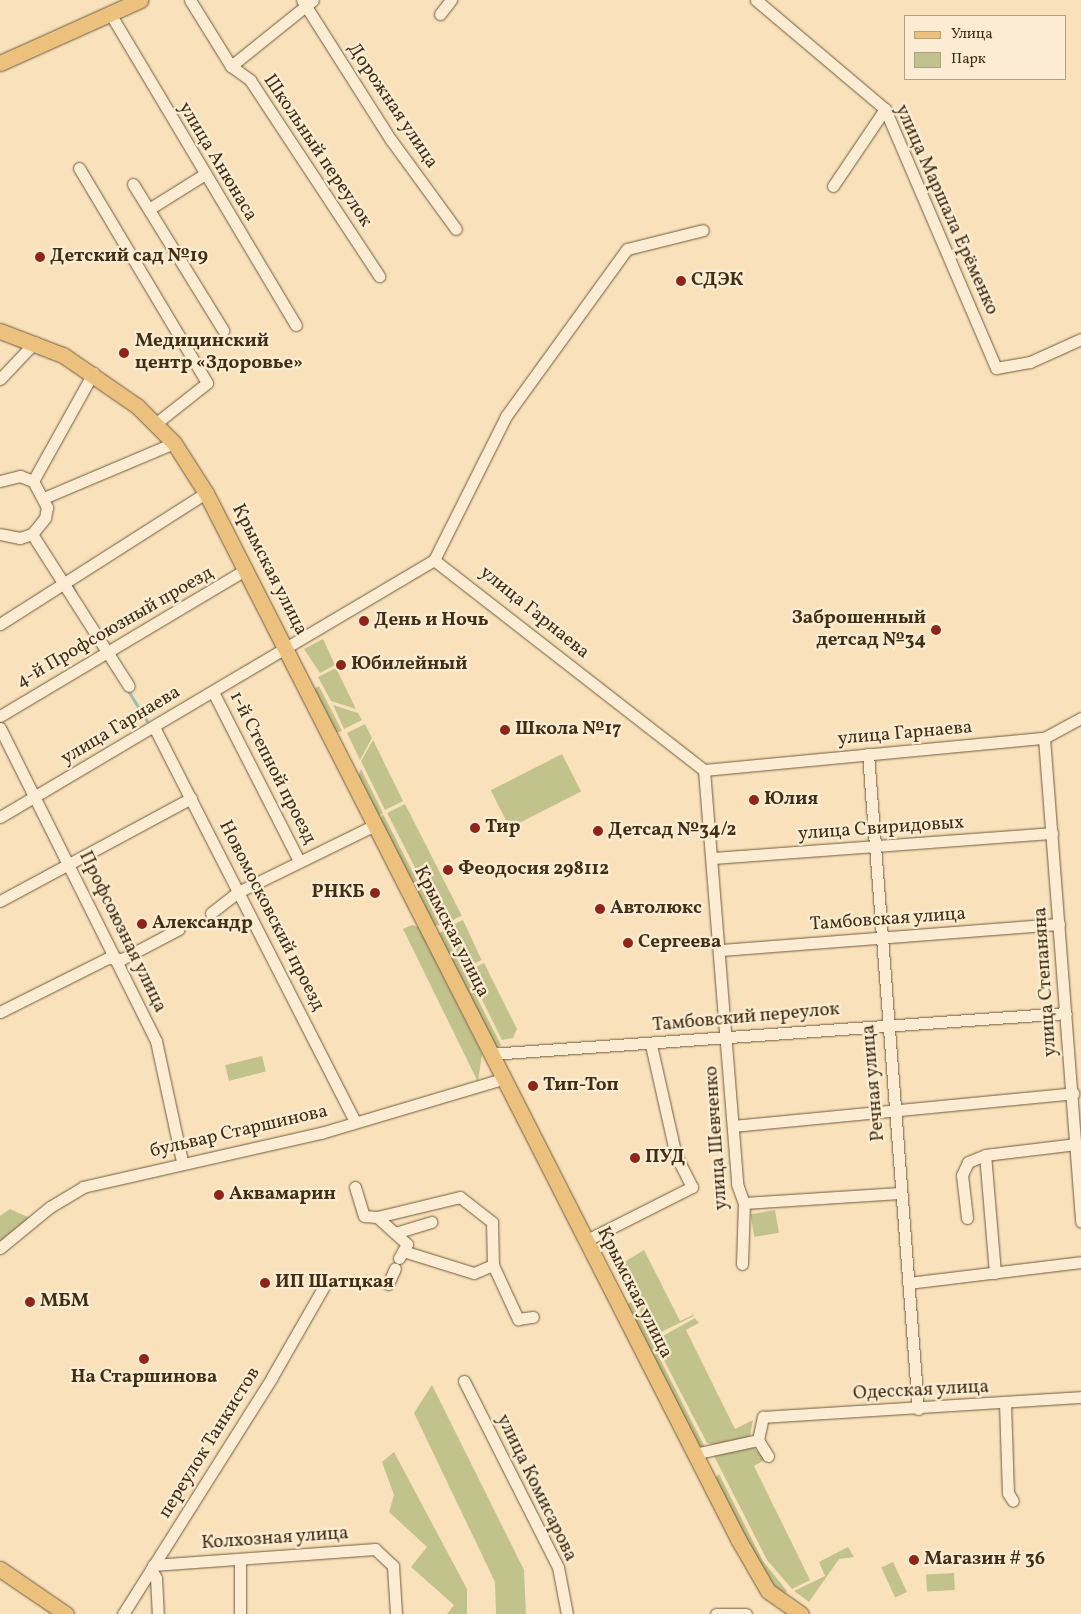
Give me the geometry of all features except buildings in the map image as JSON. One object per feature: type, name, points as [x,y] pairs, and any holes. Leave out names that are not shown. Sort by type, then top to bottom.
[{"type":"main road","points":[[0,63],[111,15],[140,0]]},
{"type":"main road","name":"Крымская улица","points":[[0,331],[35,342],[93,373],[155,424],[174,443],[206,493],[247,569],[502,1079],[694,1454],[768,1591],[800,1614]]},
{"type":"main road","points":[[0,1569],[66,1614]]},
{"type":"street","name":"Школьный переулок","points":[[190,0],[231,66],[250,80],[379,276]]},
{"type":"street","points":[[440,14],[450,0]]},
{"type":"street","name":"улица Маршала Ерёменко","points":[[756,0],[885,109],[996,368],[1030,362],[1081,339]]},
{"type":"street","points":[[231,66],[307,2]]},
{"type":"street","name":"Дорожная улица","points":[[307,2],[391,140],[456,229]]},
{"type":"street","name":"улица Анюнаса","points":[[111,15],[296,325]]},
{"type":"street","points":[[833,186],[885,109]]},
{"type":"street","points":[[79,168],[207,383],[155,424]]},
{"type":"street","points":[[149,209],[205,174]]},
{"type":"street","points":[[133,184],[223,330]]},
{"type":"street","points":[[434,560],[506,416],[627,249],[703,230]]},
{"type":"street","points":[[0,379],[35,342]]},
{"type":"street","points":[[33,481],[93,373]]},
{"type":"street","points":[[46,497],[174,443]]},
{"type":"street","points":[[0,481],[20,476],[33,481],[46,497],[46,518],[32,534],[20,538],[0,534]]},
{"type":"street","points":[[0,624],[66,584],[206,493]]},
{"type":"street","points":[[32,534],[66,584],[129,686]]},
{"type":"street","name":"улица Гарнаева","points":[[0,816],[154,727],[434,560],[704,770],[1044,738],[1081,718]]},
{"type":"street","name":"4-й Профсоюзный проезд","points":[[0,716],[110,653],[247,569]]},
{"type":"street","name":"1-й Степной проезд","points":[[213,692],[299,861]]},
{"type":"street","name":"Новомосковский проезд","points":[[154,727],[238,892],[335,1075],[355,1122]]},
{"type":"street","name":"Профсоюзная улица","points":[[0,728],[69,862],[114,959],[156,1041],[182,1161]]},
{"type":"street","name":"улица Степаняна","points":[[1044,738],[1071,1078],[1077,1091],[1076,1144],[1081,1222]]},
{"type":"street","name":"Речная улица","points":[[868,754],[880,939],[918,1409]]},
{"type":"street","name":"улица Шевченко","points":[[704,770],[727,1035],[737,1184],[744,1204],[742,1264]]},
{"type":"street","points":[[0,901],[69,862],[191,798]]},
{"type":"street","points":[[211,912],[238,892],[375,825]]},
{"type":"street","name":"улица Свиридовых","points":[[712,858],[1052,833]]},
{"type":"street","name":"Тамбовская улица","points":[[720,950],[1059,924]]},
{"type":"street","points":[[0,1012],[108,958],[114,959],[179,929]]},
{"type":"street","name":"Тамбовский переулок","points":[[490,1054],[651,1045],[727,1035],[1066,1012]]},
{"type":"street","points":[[585,1241],[692,1187],[676,1156],[651,1045]]},
{"type":"street","name":"бульвар Старшинова","points":[[0,1248],[50,1207],[83,1187],[182,1161],[355,1122],[502,1079]]},
{"type":"street","points":[[733,1126],[894,1112],[1077,1091]]},
{"type":"street","points":[[967,1218],[962,1174],[968,1162],[984,1155],[1076,1144]]},
{"type":"street","points":[[984,1155],[996,1272]]},
{"type":"street","points":[[355,1187],[364,1216],[377,1217],[460,1197],[492,1222],[493,1265],[518,1319],[533,1318]]},
{"type":"street","points":[[744,1204],[900,1193]]},
{"type":"street","points":[[377,1217],[407,1244],[388,1284]]},
{"type":"street","points":[[395,1233],[431,1222]]},
{"type":"street","points":[[399,1259],[474,1274],[493,1265]]},
{"type":"street","points":[[908,1284],[1081,1262]]},
{"type":"street","name":"переулок Танкистов","points":[[123,1614],[323,1288]]},
{"type":"street","name":"улица Комисарова","points":[[464,1381],[558,1567],[567,1614]]},
{"type":"street","name":"Одесская улица","points":[[758,1440],[763,1417],[918,1409],[1081,1397]]},
{"type":"street","points":[[1005,1403],[1008,1493],[1013,1501]]},
{"type":"street","points":[[694,1454],[758,1440],[768,1456]]},
{"type":"street","name":"Колхозная улица","points":[[152,1567],[375,1549],[393,1566],[396,1614]]},
{"type":"street","points":[[240,1559],[240,1614]]},
{"type":"street","points":[[152,1567],[156,1578],[158,1614]]},
{"type":"street","points":[[716,1614],[746,1613]]},
{"type":"green space","points":[[323,639],[335,665],[320,673],[304,649]]},
{"type":"green space","points":[[336,668],[356,709],[331,701],[318,677]]},
{"type":"green space","points":[[319,686],[342,731],[335,732],[312,690]]},
{"type":"green space","points":[[333,705],[358,713],[362,720],[344,729]]},
{"type":"green space","points":[[365,724],[372,738],[360,760],[347,733]]},
{"type":"green space","points":[[373,740],[403,801],[385,810],[361,761]]},
{"type":"green space","points":[[562,754],[581,791],[510,828],[491,790]]},
{"type":"green space","points":[[361,769],[383,813],[379,816],[357,779]]},
{"type":"green space","points":[[405,804],[462,915],[444,924],[387,813]]},
{"type":"green space","points":[[383,814],[440,925],[434,926],[378,820]]},
{"type":"green space","points":[[463,920],[482,960],[464,968],[446,928]]},
{"type":"green space","points":[[412,925],[418,927],[482,1054],[478,1082],[403,929]]},
{"type":"green space","points":[[443,931],[501,1045],[495,1048],[437,934]]},
{"type":"green space","points":[[484,963],[517,1029],[513,1038],[502,1040],[468,971]]},
{"type":"green space","points":[[262,1056],[266,1072],[229,1081],[225,1065]]},
{"type":"green space","points":[[10,1209],[30,1218],[0,1242],[0,1216]]},
{"type":"green space","points":[[775,1210],[779,1233],[754,1237],[750,1214]]},
{"type":"green space","points":[[644,1250],[680,1321],[693,1315],[691,1310],[694,1316],[653,1336],[616,1267]]},
{"type":"green space","points":[[631,1302],[706,1450],[700,1453],[625,1305]]},
{"type":"green space","points":[[695,1318],[699,1323],[686,1330],[735,1429],[753,1420],[750,1436],[718,1445],[707,1443],[654,1341]]},
{"type":"green space","points":[[432,1385],[524,1570],[526,1614],[496,1614],[495,1582],[414,1413]]},
{"type":"green space","points":[[750,1445],[767,1459],[754,1466],[810,1580],[792,1589],[767,1560],[712,1452]]},
{"type":"green space","points":[[394,1452],[467,1589],[467,1614],[447,1614],[454,1605],[411,1567],[427,1547],[389,1512],[394,1495],[382,1462]]},
{"type":"green space","points":[[719,1474],[763,1561],[787,1591],[784,1595],[769,1582],[714,1479]]},
{"type":"green space","points":[[848,1547],[854,1557],[839,1559],[809,1602],[794,1591],[825,1576],[819,1562]]},
{"type":"green space","points":[[893,1562],[907,1592],[895,1597],[881,1567]]},
{"type":"green space","points":[[954,1573],[955,1590],[927,1591],[926,1574]]},
{"type":"waterway","points":[[72,585],[75,591]]},
{"type":"waterway","points":[[128,690],[147,720]]},
{"type":"place","name":"Детский сад №19","points":[[40,257]]},
{"type":"place","name":"СДЭК","points":[[681,281]]},
{"type":"place","name":"Медицинский центр «Здоровье»","points":[[124,353]]},
{"type":"place","name":"День и Ночь","points":[[364,621]]},
{"type":"place","name":"Заброшенный детсад №34","points":[[936,630]]},
{"type":"place","name":"Юбилейный","points":[[341,665]]},
{"type":"place","name":"Школа №17","points":[[505,730]]},
{"type":"place","name":"Юлия","points":[[754,800]]},
{"type":"place","name":"Тир","points":[[475,828]]},
{"type":"place","name":"Детсад №34/2","points":[[598,831]]},
{"type":"place","name":"Феодосия 298112","points":[[448,870]]},
{"type":"place","name":"РНКБ","points":[[375,893]]},
{"type":"place","name":"Автолюкс","points":[[600,909]]},
{"type":"place","name":"Александр","points":[[142,924]]},
{"type":"place","name":"Сергеева","points":[[628,943]]},
{"type":"place","name":"Тип-Топ","points":[[533,1086]]},
{"type":"place","name":"ПУД","points":[[635,1158]]},
{"type":"place","name":"Аквамарин","points":[[219,1195]]},
{"type":"place","name":"ИП Шатцкая","points":[[265,1283]]},
{"type":"place","name":"МБМ","points":[[30,1302]]},
{"type":"place","name":"На Старшинова","points":[[144,1359]]},
{"type":"place","name":"Магазин # 36","points":[[914,1560]]}]
